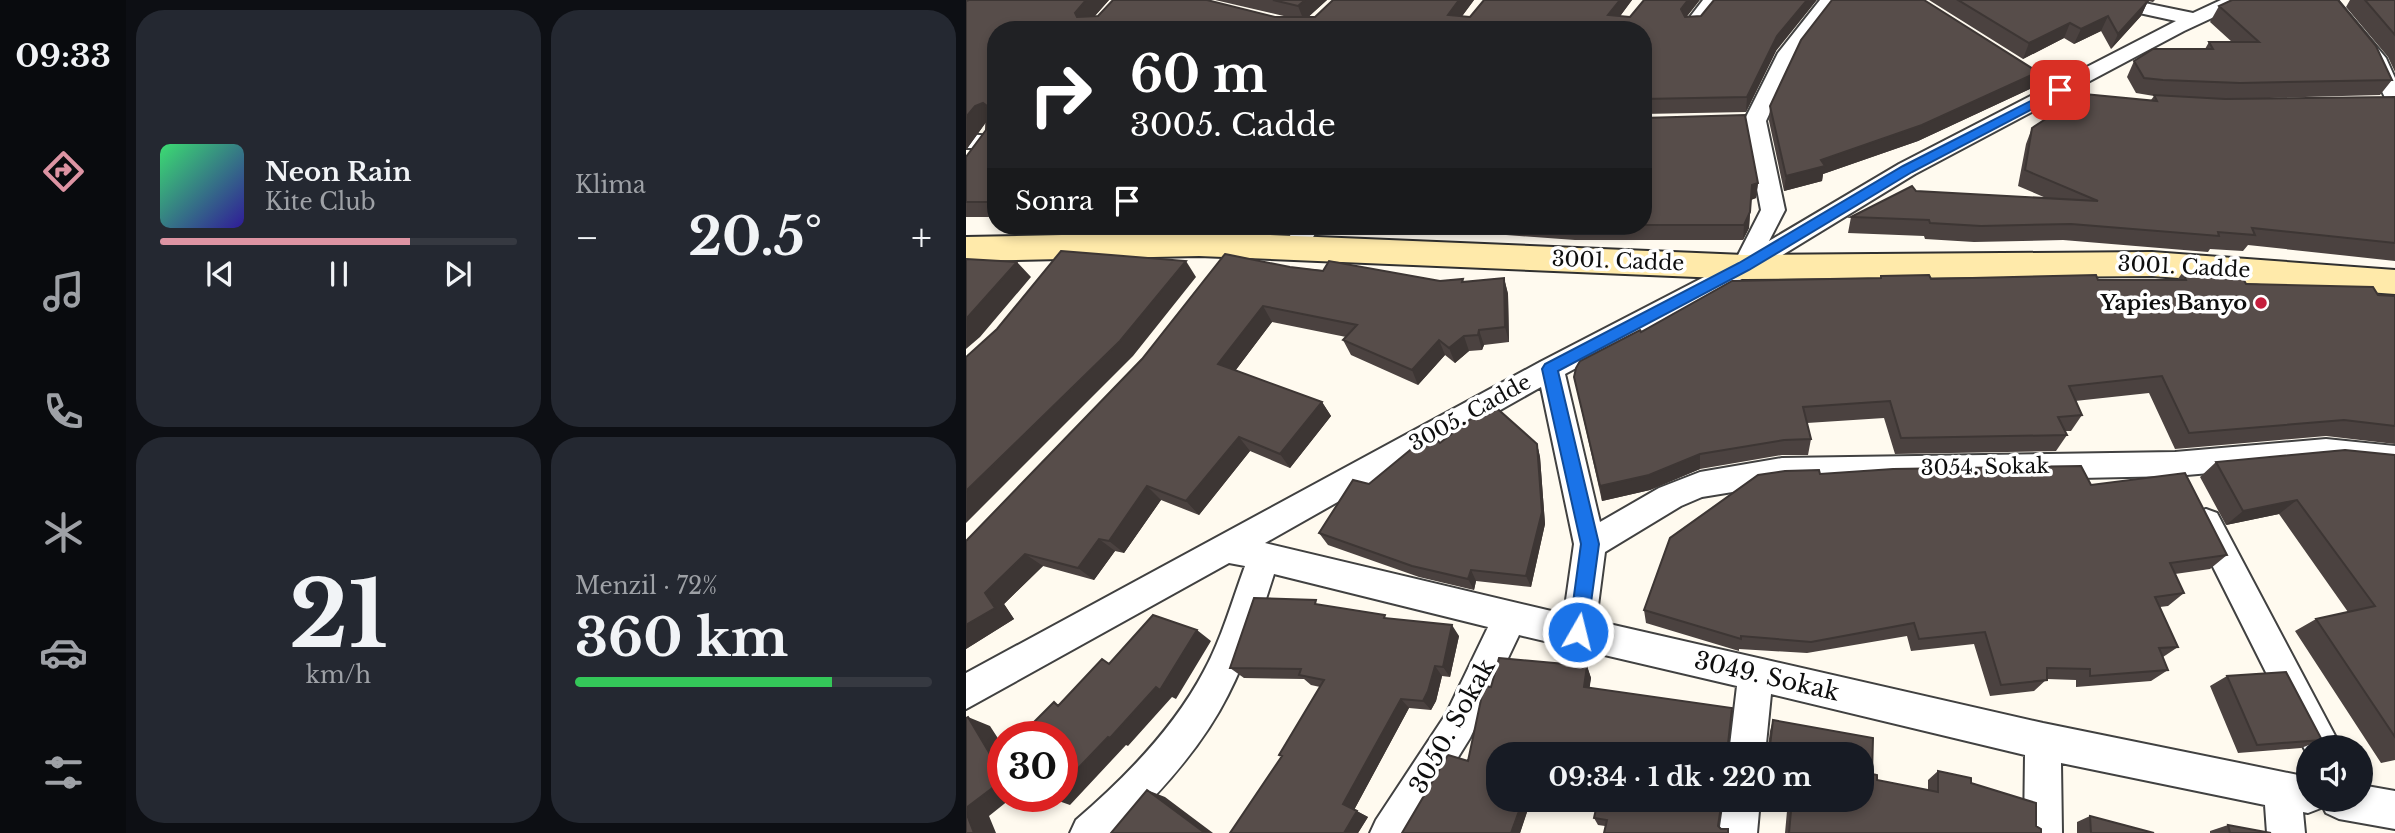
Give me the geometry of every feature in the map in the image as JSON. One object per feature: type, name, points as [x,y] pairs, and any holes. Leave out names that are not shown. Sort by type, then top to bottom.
[{"type":"street","points":[[1692,26],[1713,0]]},
{"type":"street","points":[[1744,267],[1773,210],[1755,121],[1788,53],[1830,0]]},
{"type":"street","name":"3005. Cadde","points":[[966,692],[1550,369],[1744,267],[1907,169],[2236,0]]},
{"type":"street","points":[[2327,0],[2376,58],[2390,103]]},
{"type":"street","points":[[2109,1],[2195,19]]},
{"type":"street","points":[[2039,77],[2062,89],[2089,95]]},
{"type":"street","points":[[1730,122],[1755,121]]},
{"type":"street","name":"3001. Cadde","points":[[966,249],[1063,259],[1229,257],[1301,237],[1744,267],[2020,262],[2140,264],[2395,282]]},
{"type":"street","points":[[1550,369],[1590,544],[1578,632]]},
{"type":"street","name":"3054. Sokak","points":[[1590,544],[1670,497],[1700,485],[1782,471],[2186,484],[2326,451],[2395,457]]},
{"type":"street","points":[[2186,484],[2317,735]]},
{"type":"street","name":"3049. Sokak","points":[[1228,548],[1510,617],[2043,741],[2295,792]]},
{"type":"street","points":[[1089,833],[1104,821],[1164,756],[1206,699],[1231,646],[1264,556]]},
{"type":"street","name":"3050. Sokak","points":[[1389,833],[1458,726],[1510,617]]},
{"type":"street","points":[[1748,742],[1756,674]]},
{"type":"street","points":[[2043,741],[2043,833]]},
{"type":"street","points":[[2286,833],[2295,792]]},
{"type":"street","points":[[2373,805],[2394,808]]},
{"type":"street","points":[[1738,833],[1741,812]]},
{"type":"building","points":[[1086,0],[1075,13],[1077,17],[1098,16],[1113,0],[1207,0],[1275,17],[1315,17],[1333,0],[1459,0],[1448,15],[1470,17],[1484,0],[1620,0],[1608,15],[1630,17],[1644,0],[1688,0],[1681,9],[1685,17],[1701,16],[1714,0],[1807,0],[1777,36],[1747,97],[1652,99],[1652,21],[987,21],[987,106],[983,103],[975,106],[966,117],[966,1]]},
{"type":"building","points":[[1273,0],[1305,0],[1298,6]]},
{"type":"building","points":[[1832,0],[1924,0],[2038,72],[1922,125],[1821,160],[1825,166],[1786,176],[1770,106],[1801,40]]},
{"type":"building","points":[[1958,0],[2148,1],[2118,34],[2108,16],[2081,29],[2070,23],[2029,43]]},
{"type":"building","points":[[2232,0],[2338,0],[2376,46],[2392,80],[2240,83],[2144,78],[2134,61],[2153,49],[2213,49],[2209,42],[2259,42],[2219,6]]},
{"type":"building","points":[[2365,0],[2395,0],[2395,35]]},
{"type":"building","points":[[2084,94],[2157,101],[2154,95],[2225,99],[2395,97],[2395,243],[2252,228],[2255,235],[2218,232],[2219,236],[2071,224],[1981,226],[1930,223],[1929,220],[1851,217],[1912,186],[1916,191],[2098,201],[2025,170],[2032,128]]},
{"type":"building","points":[[987,106],[987,202],[966,202],[966,157],[986,130]]},
{"type":"building","points":[[1745,115],[1758,183],[1752,185],[1750,212],[1744,225],[1652,225],[1652,118]]},
{"type":"building","points":[[1061,251],[1186,261],[1120,341],[966,491],[966,357],[997,329]]},
{"type":"building","points":[[1225,254],[1323,271],[1329,261],[1440,281],[1504,278],[1505,327],[1479,330],[1478,335],[1464,336],[1449,348],[1439,340],[1412,370],[1343,340],[1357,325],[1263,306],[1218,364],[1322,402],[1280,454],[1239,437],[1186,501],[1147,486],[1109,541],[1099,539],[1078,568],[1025,554],[985,593],[995,608],[966,625],[966,541],[1142,359]]},
{"type":"building","points":[[966,259],[1017,262],[966,319]]},
{"type":"building","points":[[2239,271],[2246,284],[2373,287],[2378,295],[2395,296],[2395,426],[2344,420],[2189,433],[2162,376],[2069,386],[2082,415],[2058,417],[2067,435],[1901,438],[1890,401],[1803,407],[1811,439],[1784,440],[1700,454],[1649,475],[1600,486],[1574,377],[1580,361],[1640,330],[1641,332],[1732,281],[1929,275],[1931,279],[2096,275],[2098,280],[2186,280],[2183,272]]},
{"type":"building","points":[[1491,403],[1537,444],[1542,512],[1526,576],[1471,570],[1468,579],[1412,566],[1319,533],[1353,480],[1369,484],[1421,441],[1432,435],[1440,443]]},
{"type":"building","points":[[2345,450],[2395,455],[2395,737],[2316,619],[2375,606],[2297,500],[2243,511],[2216,462]]},
{"type":"building","points":[[2081,466],[2091,485],[2185,473],[2227,555],[2170,563],[2184,593],[2155,597],[2178,647],[2159,648],[2168,670],[2090,676],[2090,669],[2047,668],[2047,680],[2001,685],[1985,632],[1919,639],[1914,623],[1811,642],[1741,636],[1741,639],[1644,610],[1670,538],[1758,475],[1819,470],[1820,474],[1893,469]]},
{"type":"building","points":[[1254,598],[1316,600],[1315,604],[1385,615],[1384,618],[1452,625],[1443,667],[1435,666],[1423,701],[1401,699],[1343,804],[1357,811],[1344,833],[1230,833],[1282,756],[1279,755],[1324,680],[1299,675],[1301,669],[1230,668]]},
{"type":"building","points":[[1153,615],[1197,630],[1160,690],[1156,687],[1110,738],[1108,737],[1078,768],[1078,721],[1035,721],[1054,702],[1058,706],[1102,659],[1109,664]]},
{"type":"building","points":[[1499,658],[1587,666],[1584,687],[1732,708],[1728,742],[1486,742],[1486,812],[1519,812],[1511,833],[1402,833],[1448,755],[1468,761],[1483,690],[1485,686],[1491,687]]},
{"type":"building","points":[[2286,672],[2319,735],[2296,735],[2296,742],[2257,745],[2227,676]]},
{"type":"building","points":[[968,717],[987,749],[987,792],[966,808]]},
{"type":"building","points":[[1773,720],[1873,738],[1873,742],[1770,742]]},
{"type":"building","points":[[1938,771],[1971,778],[1971,783],[2036,803],[2036,826],[2041,829],[2041,833],[1789,833],[1791,812],[1874,812],[1874,774],[1877,775],[1877,780],[1938,792]]},
{"type":"building","points":[[1147,790],[1205,833],[1111,833]]},
{"type":"building","points":[[966,812],[974,833],[966,833]]},
{"type":"building","points":[[1595,812],[1720,812],[1718,826],[1728,829],[1728,833],[1604,833],[1607,820],[1594,818]]},
{"type":"building","points":[[2090,816],[2154,833],[2091,833]]},
{"type":"building","points":[[2228,825],[2271,833],[2230,833]]},
{"type":"place","name":"Yapies Banyo","points":[[2261,303]]},
{"type":"route","points":[[1578,632],[1590,544],[1550,369],[1744,267],[1907,169],[2060,90]]}]
